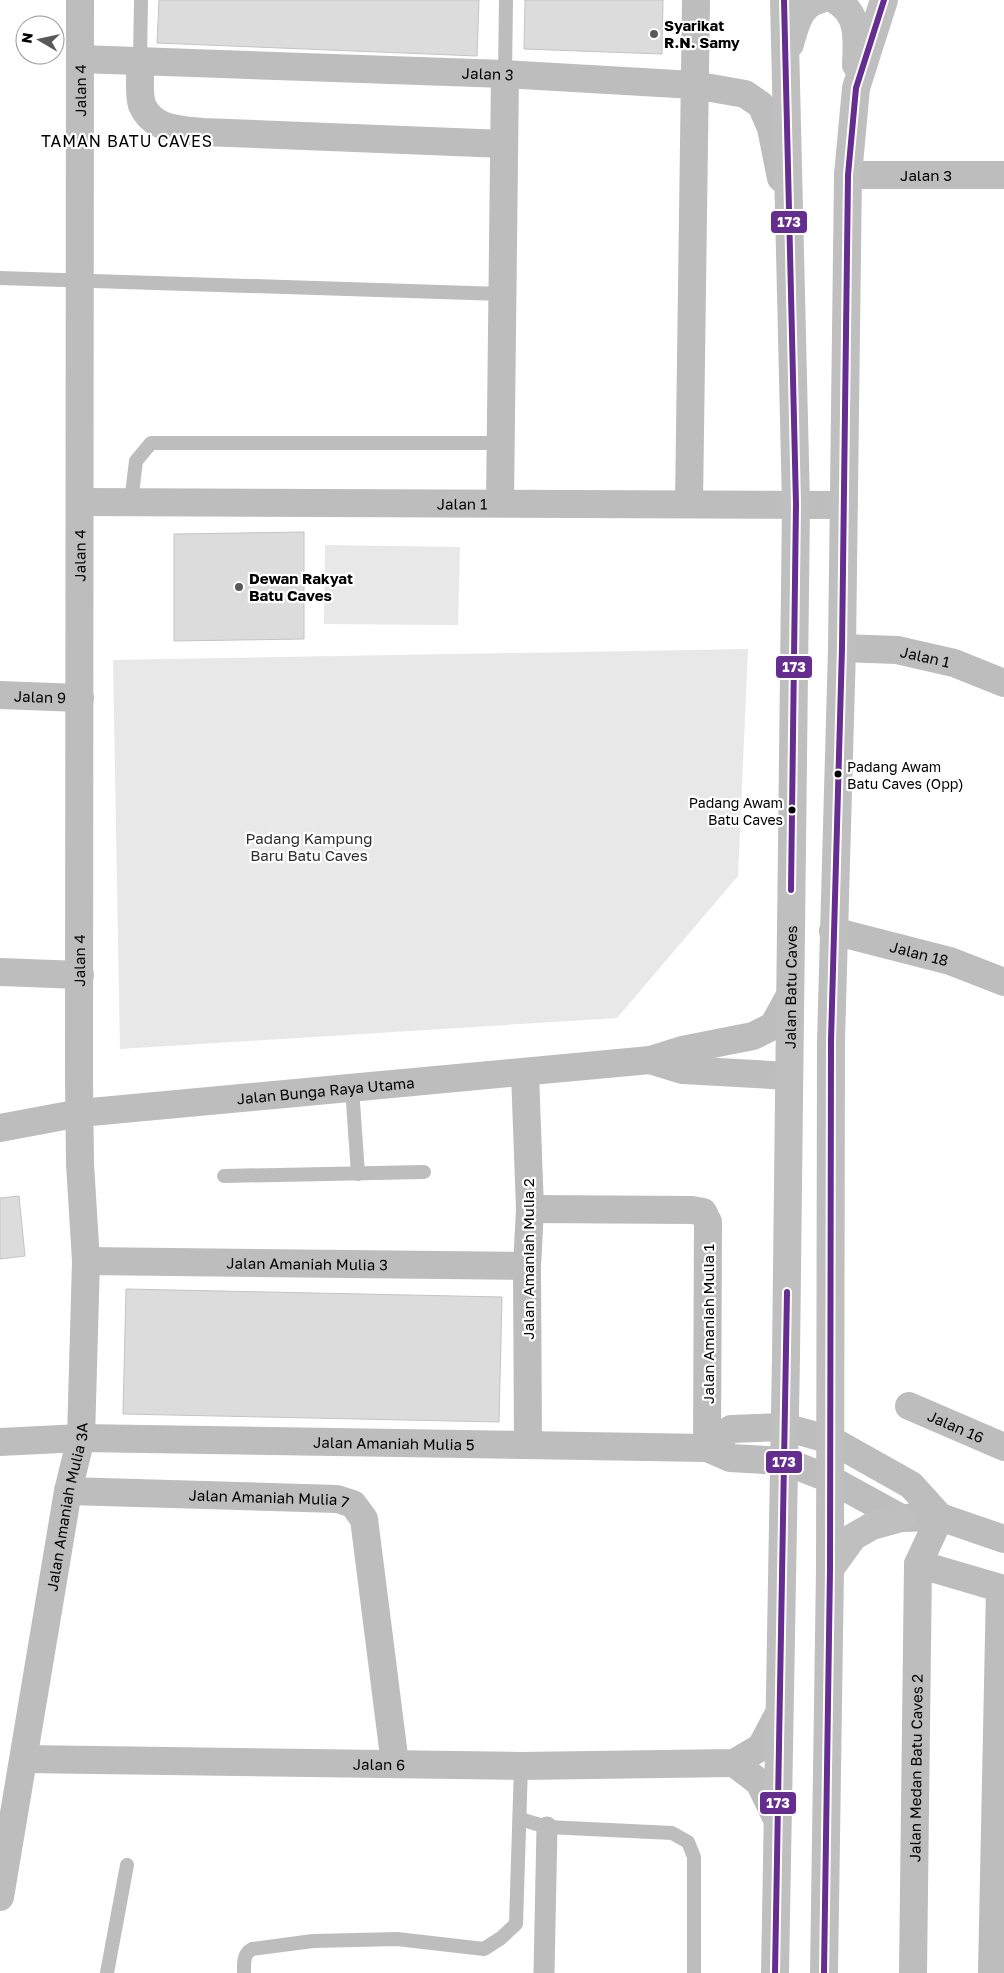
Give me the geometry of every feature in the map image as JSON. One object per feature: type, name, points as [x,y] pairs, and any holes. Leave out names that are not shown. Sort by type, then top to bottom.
[{"type":"main road","name":"Jalan Batu Caves","points":[[775,1973],[776,1819],[784,1461],[796,504],[784,0]]},
{"type":"main road","points":[[786,58],[801,14],[806,7],[818,0]]},
{"type":"main road","points":[[824,1973],[831,1440],[831,1041],[842,648],[848,175],[856,88],[856,34],[854,20],[849,10],[835,0]]},
{"type":"main road","points":[[856,88],[884,0]]},
{"type":"main road","points":[[789,1076],[806,1068],[819,1057],[831,1041]]},
{"type":"main road","points":[[830,1570],[853,1537],[872,1526],[902,1518]]},
{"type":"street","name":"Jalan 4","points":[[80,0],[80,1113]]},
{"type":"street","points":[[689,504],[696,0]]},
{"type":"street","name":"Jalan 3","points":[[80,58],[504,74],[694,85],[745,94],[761,105],[771,128],[790,231]]},
{"type":"street","points":[[140,61],[142,104],[154,121],[168,128],[203,132],[504,144]]},
{"type":"street","points":[[500,503],[504,74]]},
{"type":"street","name":"Jalan 3","points":[[848,175],[1004,175]]},
{"type":"street","name":"Jalan 1","points":[[80,502],[844,504]]},
{"type":"street","name":"Jalan 1","points":[[842,648],[897,650],[954,663],[1004,683]]},
{"type":"street","name":"Jalan 9","points":[[0,695],[80,698]]},
{"type":"street","name":"Jalan 18","points":[[833,931],[950,961],[1004,982]]},
{"type":"street","points":[[0,972],[80,976]]},
{"type":"street","name":"Jalan Bunga Raya Utama","points":[[0,1128],[80,1113],[650,1060],[682,1050],[753,1036],[773,1026],[789,997]]},
{"type":"street","name":"Jalan Bunga Raya Utama","points":[[650,1060],[684,1070],[789,1076]]},
{"type":"street","name":"Jalan Amaniah Mulia 2","points":[[525,1073],[530,1209],[527,1266],[528,1445]]},
{"type":"street","name":"Jalan Amaniah Mulia 3A","points":[[0,1896],[68,1491],[80,1438],[86,1261],[80,1164],[80,1113]]},
{"type":"street","name":"Jalan Amaniah Mulia 1","points":[[530,1209],[692,1210],[703,1212],[708,1222],[707,1448]]},
{"type":"street","name":"Jalan Amaniah Mulia 3","points":[[86,1261],[527,1266]]},
{"type":"street","name":"Jalan 16","points":[[909,1406],[1004,1447]]},
{"type":"street","points":[[707,1448],[731,1429],[784,1427],[831,1440],[911,1486],[940,1517]]},
{"type":"street","name":"Jalan Amaniah Mulia 5","points":[[0,1442],[80,1438],[707,1448],[730,1458],[784,1461],[830,1479],[902,1518]]},
{"type":"street","name":"Jalan Amaniah Mulia 7","points":[[68,1491],[337,1499],[353,1504],[364,1519],[396,1764]]},
{"type":"street","points":[[940,1517],[918,1564],[1002,1588],[992,1973]]},
{"type":"street","points":[[902,1518],[940,1517],[1004,1539]]},
{"type":"street","name":"Jalan Medan Batu Caves 2","points":[[913,1973],[918,1564]]},
{"type":"street","name":"Jalan 6","points":[[24,1759],[521,1766],[734,1763],[761,1747],[779,1713]]},
{"type":"street","points":[[734,1763],[759,1782],[776,1819]]},
{"type":"street","points":[[544,1973],[547,1827]]},
{"type":"lane","points":[[140,61],[141,0]]},
{"type":"lane","points":[[504,74],[506,0]]},
{"type":"lane","points":[[0,278],[502,294]]},
{"type":"lane","points":[[131,502],[136,461],[151,443],[501,443]]},
{"type":"lane","points":[[352,1088],[358,1174]]},
{"type":"lane","points":[[224,1176],[424,1172]]},
{"type":"lane","points":[[244,1973],[244,1959],[247,1952],[252,1949],[313,1941],[397,1939],[484,1949],[501,1938],[516,1924],[521,1766]]},
{"type":"lane","points":[[520,1819],[547,1827],[672,1833],[688,1842],[694,1857],[694,1973]]},
{"type":"lane","points":[[107,1973],[127,1865]]},
{"type":"green space","points":[[325,545],[460,547],[458,625],[324,624]]},
{"type":"green space","name":"Padang Kampung Baru Batu Caves","points":[[748,649],[738,876],[617,1018],[120,1049],[113,660]]},
{"type":"building","points":[[159,0],[479,0],[477,56],[157,43]]},
{"type":"building","points":[[525,0],[663,0],[662,54],[524,49]]},
{"type":"building","name":"Dewan Rakyat Batu Caves","points":[[304,532],[304,639],[174,641],[174,534]]},
{"type":"building","points":[[19,1196],[25,1256],[0,1259],[0,1198]]},
{"type":"building","points":[[126,1289],[502,1297],[499,1422],[123,1414]]},
{"type":"transit line","name":"173","points":[[784,0],[796,504],[791,890]]},
{"type":"transit line","name":"173","points":[[824,1973],[830,1569],[831,1041],[842,648],[848,175],[856,88],[884,0]]},
{"type":"transit line","name":"173","points":[[775,1973],[787,1292]]},
{"type":"place","name":"Syarikat R.N. Samy","points":[[654,34]]},
{"type":"place","name":"Dewan Rakyat Batu Caves","points":[[239,587]]},
{"type":"place","name":"Padang Awam Batu Caves (Opp)","points":[[838,774]]},
{"type":"place","name":"Padang Awam Batu Caves","points":[[792,810]]},
{"type":"district","name":"TAMAN BATU CAVES","points":[[127,141]]}]
